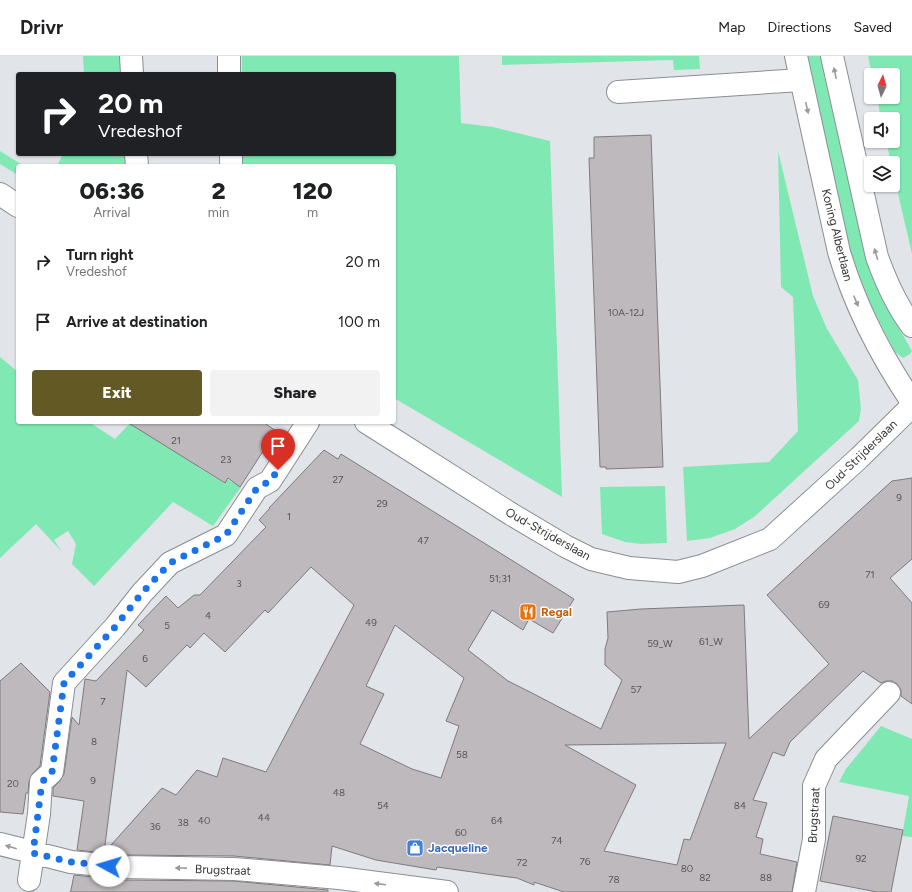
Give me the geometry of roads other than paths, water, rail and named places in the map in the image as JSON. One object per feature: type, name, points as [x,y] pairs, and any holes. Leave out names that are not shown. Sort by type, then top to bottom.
[{"type":"street","points":[[131,56],[132,72]]},
{"type":"street","points":[[229,56],[230,72]]},
{"type":"street","name":"Koning Albertlaan","points":[[796,56],[839,252],[845,272],[857,304],[867,324],[893,374],[912,402]]},
{"type":"street","points":[[832,56],[877,257],[888,286],[897,304],[912,326]]},
{"type":"street","points":[[618,92],[801,80]]},
{"type":"street","points":[[0,194],[16,205]]},
{"type":"street","name":"Oud-Strijderslaan","points":[[369,424],[511,514],[565,546],[591,559],[629,568],[678,572],[702,566],[770,539],[859,458],[912,406]]},
{"type":"street","points":[[29,880],[42,782],[52,772],[64,683],[170,563],[226,535],[257,488],[270,481],[307,424]]},
{"type":"street","name":"Brugstraat","points":[[804,892],[814,839],[814,786],[826,759],[889,693]]},
{"type":"street","name":"Brugstraat","points":[[0,844],[71,862],[122,867],[234,869],[339,878],[447,892]]},
{"type":"place","name":"Regal","points":[[528,612]]},
{"type":"place","name":"Jacqueline","points":[[415,848]]}]
